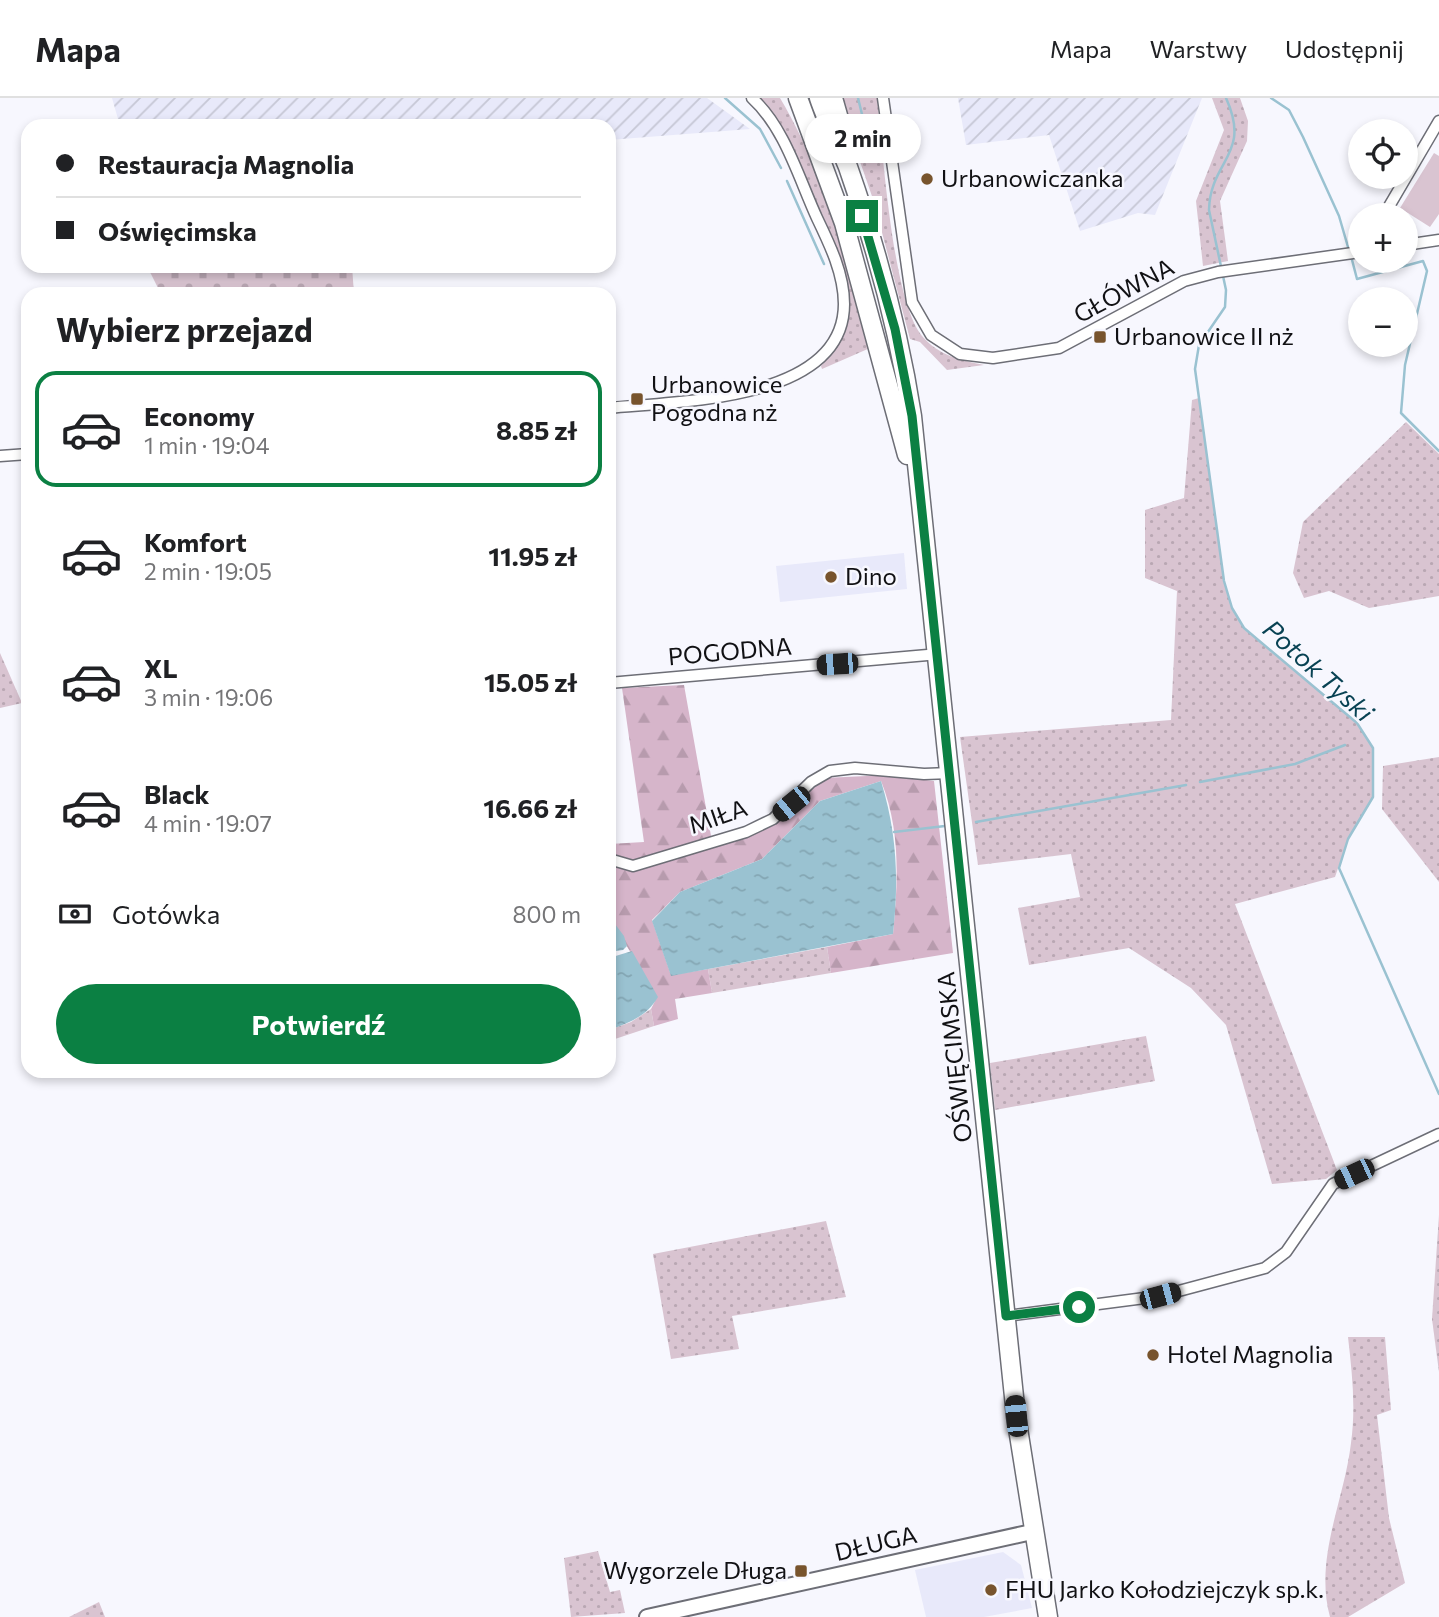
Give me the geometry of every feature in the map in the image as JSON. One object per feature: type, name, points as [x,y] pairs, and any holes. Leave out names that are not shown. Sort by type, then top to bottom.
[{"type":"highway","points":[[788,98],[819,155]]},
{"type":"highway","points":[[798,98],[819,155]]},
{"type":"highway","points":[[819,98],[848,167]]},
{"type":"highway","points":[[833,98],[842,129],[848,167]]},
{"type":"highway","name":"OŚWIĘCIMSKA","points":[[819,155],[856,262],[918,492]]},
{"type":"highway","name":"OŚWIĘCIMSKA","points":[[848,167],[902,358],[912,416],[918,492],[939,654],[1006,1316],[1032,1532],[1048,1617]]},
{"type":"street","points":[[616,407],[745,392],[775,383],[816,363],[835,340],[844,304],[834,258],[778,131],[752,98]]},
{"type":"street","name":"GŁÓWNA","points":[[883,98],[905,268],[915,312],[931,335],[947,348],[969,356],[993,359],[1068,345],[1155,295],[1208,274],[1348,254]]},
{"type":"street","points":[[1391,203],[1439,121]]},
{"type":"street","points":[[1418,243],[1439,240]]},
{"type":"street","points":[[0,456],[21,454]]},
{"type":"street","name":"POGODNA","points":[[616,682],[939,654]]},
{"type":"street","name":"MIŁA","points":[[616,861],[633,866],[746,832],[773,819],[811,782],[830,771],[855,768],[924,774],[951,773]]},
{"type":"street","points":[[1006,1316],[1160,1296],[1265,1268],[1286,1252],[1333,1184],[1439,1134]]},
{"type":"street","name":"DŁUGA","points":[[647,1617],[1032,1532]]},
{"type":"shaded area","points":[[112,98],[707,98],[750,129],[616,139],[616,119],[118,119]]},
{"type":"shaded area","points":[[958,98],[1202,98],[1155,215],[1138,213],[1080,231],[1049,135],[966,145]]},
{"type":"shaded area","points":[[904,553],[907,589],[780,602],[776,566]]},
{"type":"shaded area","points":[[1003,1552],[1021,1565],[1032,1608],[984,1617],[926,1617],[915,1570]]},
{"type":"green space","points":[[760,98],[780,98],[810,158],[833,220],[870,348],[822,369],[821,366],[838,343],[845,327],[848,300],[784,132]]},
{"type":"green space","points":[[838,98],[877,98],[896,258],[903,291],[922,336],[943,353],[984,365],[947,370],[920,342],[910,339],[874,202]]},
{"type":"green space","points":[[1212,98],[1240,98],[1248,121],[1247,141],[1220,201],[1228,261],[1203,266],[1196,201],[1224,130]]},
{"type":"green space","points":[[1434,153],[1439,156],[1439,214],[1430,227],[1418,219],[1418,203],[1403,203],[1412,189],[1418,189],[1418,179]]},
{"type":"green space","points":[[150,273],[352,273],[354,287],[158,287]]},
{"type":"green space","points":[[1199,398],[1224,581],[1232,608],[1244,629],[1357,723],[1373,748],[1373,797],[1348,839],[1335,877],[1235,904],[1337,1170],[1326,1179],[1272,1184],[1226,1025],[1191,988],[1129,948],[1029,965],[1018,908],[1080,897],[1071,854],[978,865],[960,737],[1171,720],[1177,591],[1145,578],[1145,510],[1184,498],[1192,400]]},
{"type":"green space","points":[[1406,422],[1439,454],[1439,596],[1369,608],[1329,591],[1304,598],[1293,573],[1303,522]]},
{"type":"green space","points":[[0,653],[21,703],[0,708]]},
{"type":"green space","points":[[684,685],[713,847],[782,819],[824,778],[888,775],[934,781],[953,953],[831,973],[827,947],[893,934],[897,876],[895,837],[881,781],[820,801],[762,859],[680,892],[652,920],[671,975],[708,969],[712,993],[675,999],[678,1019],[654,1026],[651,1009],[657,997],[616,928],[616,844],[644,842],[622,688]]},
{"type":"green space","points":[[1439,757],[1439,882],[1382,809],[1383,766]]},
{"type":"green space","points":[[827,947],[831,973],[712,993],[708,969]]},
{"type":"green space","points":[[651,1009],[654,1026],[616,1039],[616,1027],[631,1022]]},
{"type":"green space","points":[[1146,1036],[1155,1081],[995,1110],[990,1063]]},
{"type":"green space","points":[[1439,1215],[1439,1372],[1432,1319]]},
{"type":"green space","points":[[826,1221],[846,1297],[732,1316],[739,1349],[671,1359],[653,1254]]},
{"type":"green space","points":[[1348,1337],[1385,1337],[1391,1410],[1377,1415],[1389,1518],[1405,1583],[1348,1617],[1330,1617],[1326,1595],[1328,1552],[1347,1465],[1353,1416]]},
{"type":"green space","points":[[598,1551],[610,1592],[620,1590],[625,1613],[571,1617],[564,1558]]},
{"type":"green space","points":[[99,1602],[105,1617],[69,1617]]},
{"type":"water","points":[[881,781],[895,857],[893,934],[671,976],[652,921],[680,892],[762,859],[820,801]]},
{"type":"water","points":[[616,925],[627,946],[616,951]]},
{"type":"water","points":[[632,951],[658,997],[643,1014],[616,1027],[616,956]]},
{"type":"waterway","points":[[725,98],[760,129],[781,168]]},
{"type":"waterway","points":[[858,98],[871,151]]},
{"type":"waterway","name":"Potok Tyski","points":[[1226,98],[1233,117],[1234,133],[1228,157],[1211,193],[1209,210],[1226,290],[1225,307],[1199,345],[1195,369],[1224,581],[1232,608],[1244,628],[1357,723],[1373,748],[1373,797],[1348,839],[1339,868],[1439,1094]]},
{"type":"waterway","points":[[1271,98],[1289,110],[1303,137],[1339,216],[1348,247]]},
{"type":"waterway","points":[[787,181],[824,264]]},
{"type":"waterway","points":[[1418,262],[1423,261],[1427,271],[1405,365],[1401,413],[1439,451]]},
{"type":"waterway","points":[[1355,273],[1357,279],[1379,273]]},
{"type":"waterway","points":[[1200,782],[1295,764],[1345,745]]},
{"type":"waterway","points":[[976,822],[1186,785]]},
{"type":"waterway","points":[[894,832],[945,826]]},
{"type":"place","name":"Urbanowiczanka","points":[[927,179]]},
{"type":"place","name":"Urbanowice II nż","points":[[1100,337]]},
{"type":"place","name":"Urbanowice Pogodna nż","points":[[637,399]]},
{"type":"place","name":"Dino","points":[[831,577]]},
{"type":"place","name":"Hotel Magnolia","points":[[1153,1355]]},
{"type":"place","name":"Wygorzele Długa","points":[[801,1571]]},
{"type":"place","name":"FHU Jarko Kołodziejczyk sp.k.","points":[[991,1590]]},
{"type":"route","points":[[862,216],[895,329],[912,416],[918,462],[918,492],[939,654],[1006,1316],[1079,1307]]}]
